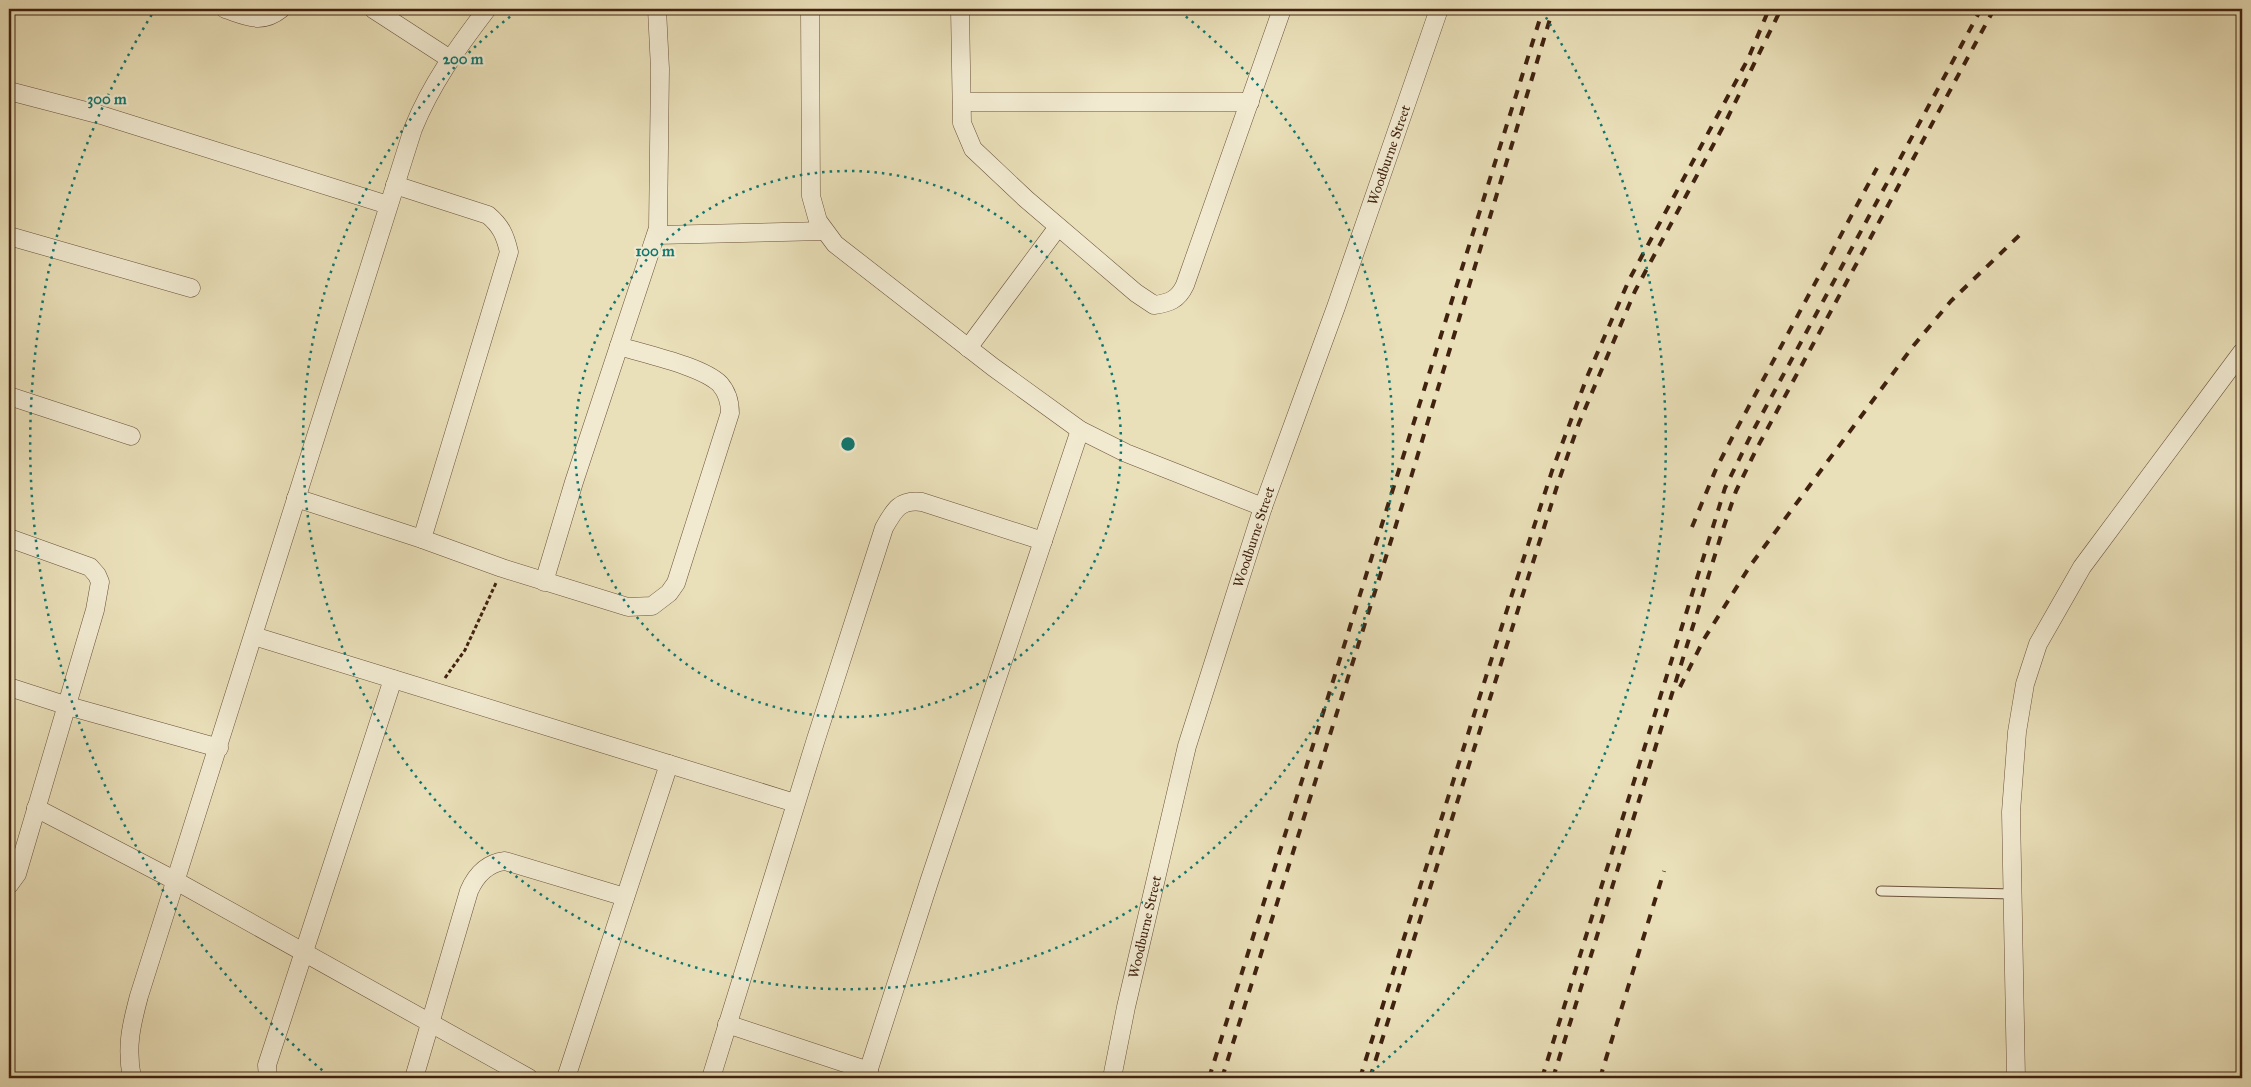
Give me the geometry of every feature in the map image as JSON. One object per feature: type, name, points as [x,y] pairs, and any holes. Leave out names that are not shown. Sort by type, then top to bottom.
[{"type":"street","points":[[225,9],[251,18],[264,19],[281,9]]},
{"type":"street","points":[[373,9],[450,59]]},
{"type":"street","points":[[132,1078],[128,1045],[130,1029],[388,205],[420,111],[432,87],[487,9]]},
{"type":"street","points":[[544,582],[574,482],[657,235],[660,215],[660,78],[657,9]]},
{"type":"street","points":[[810,9],[811,196],[813,209],[824,231],[849,256],[968,348],[1080,430],[1126,453],[1263,507]]},
{"type":"street","points":[[960,9],[962,123],[973,149],[1058,227],[1136,294],[1154,305],[1174,300],[1181,294],[1185,285],[1282,9]]},
{"type":"street","name":"Woodburne Street","points":[[1112,1078],[1126,1007],[1187,746],[1263,507],[1336,307],[1439,9]]},
{"type":"street","points":[[9,91],[102,115],[388,205]]},
{"type":"street","points":[[962,102],[1250,102]]},
{"type":"street","points":[[395,186],[488,215],[500,226],[506,238],[509,252],[422,539]]},
{"type":"street","points":[[968,348],[1058,227]]},
{"type":"street","points":[[657,235],[824,231]]},
{"type":"street","points":[[9,236],[191,288]]},
{"type":"street","points":[[296,498],[422,539],[544,582],[628,607],[652,606],[669,593],[676,583],[730,413],[730,403],[719,384],[700,372],[619,346]]},
{"type":"street","points":[[2016,1078],[2011,812],[2017,732],[2025,684],[2038,644],[2059,604],[2082,568],[2242,352]]},
{"type":"street","points":[[9,396],[131,436]]},
{"type":"street","points":[[727,1024],[868,1074],[929,882],[1080,430]]},
{"type":"street","points":[[710,1078],[884,528],[898,507],[911,501],[922,502],[1043,541]]},
{"type":"street","points":[[9,538],[78,561],[90,567],[100,582],[99,592],[68,706],[17,874],[9,885]]},
{"type":"street","points":[[254,636],[796,803]]},
{"type":"street","points":[[268,1078],[267,1065],[393,679]]},
{"type":"street","points":[[9,686],[68,706],[218,748]]},
{"type":"street","points":[[566,1078],[669,764]]},
{"type":"street","points":[[36,808],[176,881],[529,1078]]},
{"type":"street","points":[[414,1078],[470,891],[478,876],[489,865],[505,861],[625,897]]},
{"type":"lane","points":[[1881,891],[2013,894]]},
{"type":"path","points":[[435,692],[465,650],[502,568]]},
{"type":"railway","points":[[1209,1078],[1543,9]]},
{"type":"railway","points":[[1222,1078],[1412,474],[1553,9]]},
{"type":"railway","points":[[1360,1078],[1506,613],[1552,471],[1587,377],[1629,280],[1748,59],[1769,9]]},
{"type":"railway","points":[[1370,1078],[1559,480],[1579,423],[1635,291],[1725,123],[1781,9]]},
{"type":"railway","points":[[1542,1078],[1725,488],[1754,429],[1981,9]]},
{"type":"railway","points":[[1553,1078],[1736,491],[1757,448],[1994,9]]},
{"type":"railway","points":[[1692,527],[1716,469],[1734,434],[1877,168]]},
{"type":"railway","points":[[1680,687],[1704,639],[1750,566],[1914,345],[1951,301],[2025,230]]},
{"type":"railway","points":[[1600,1078],[1664,871]]}]
